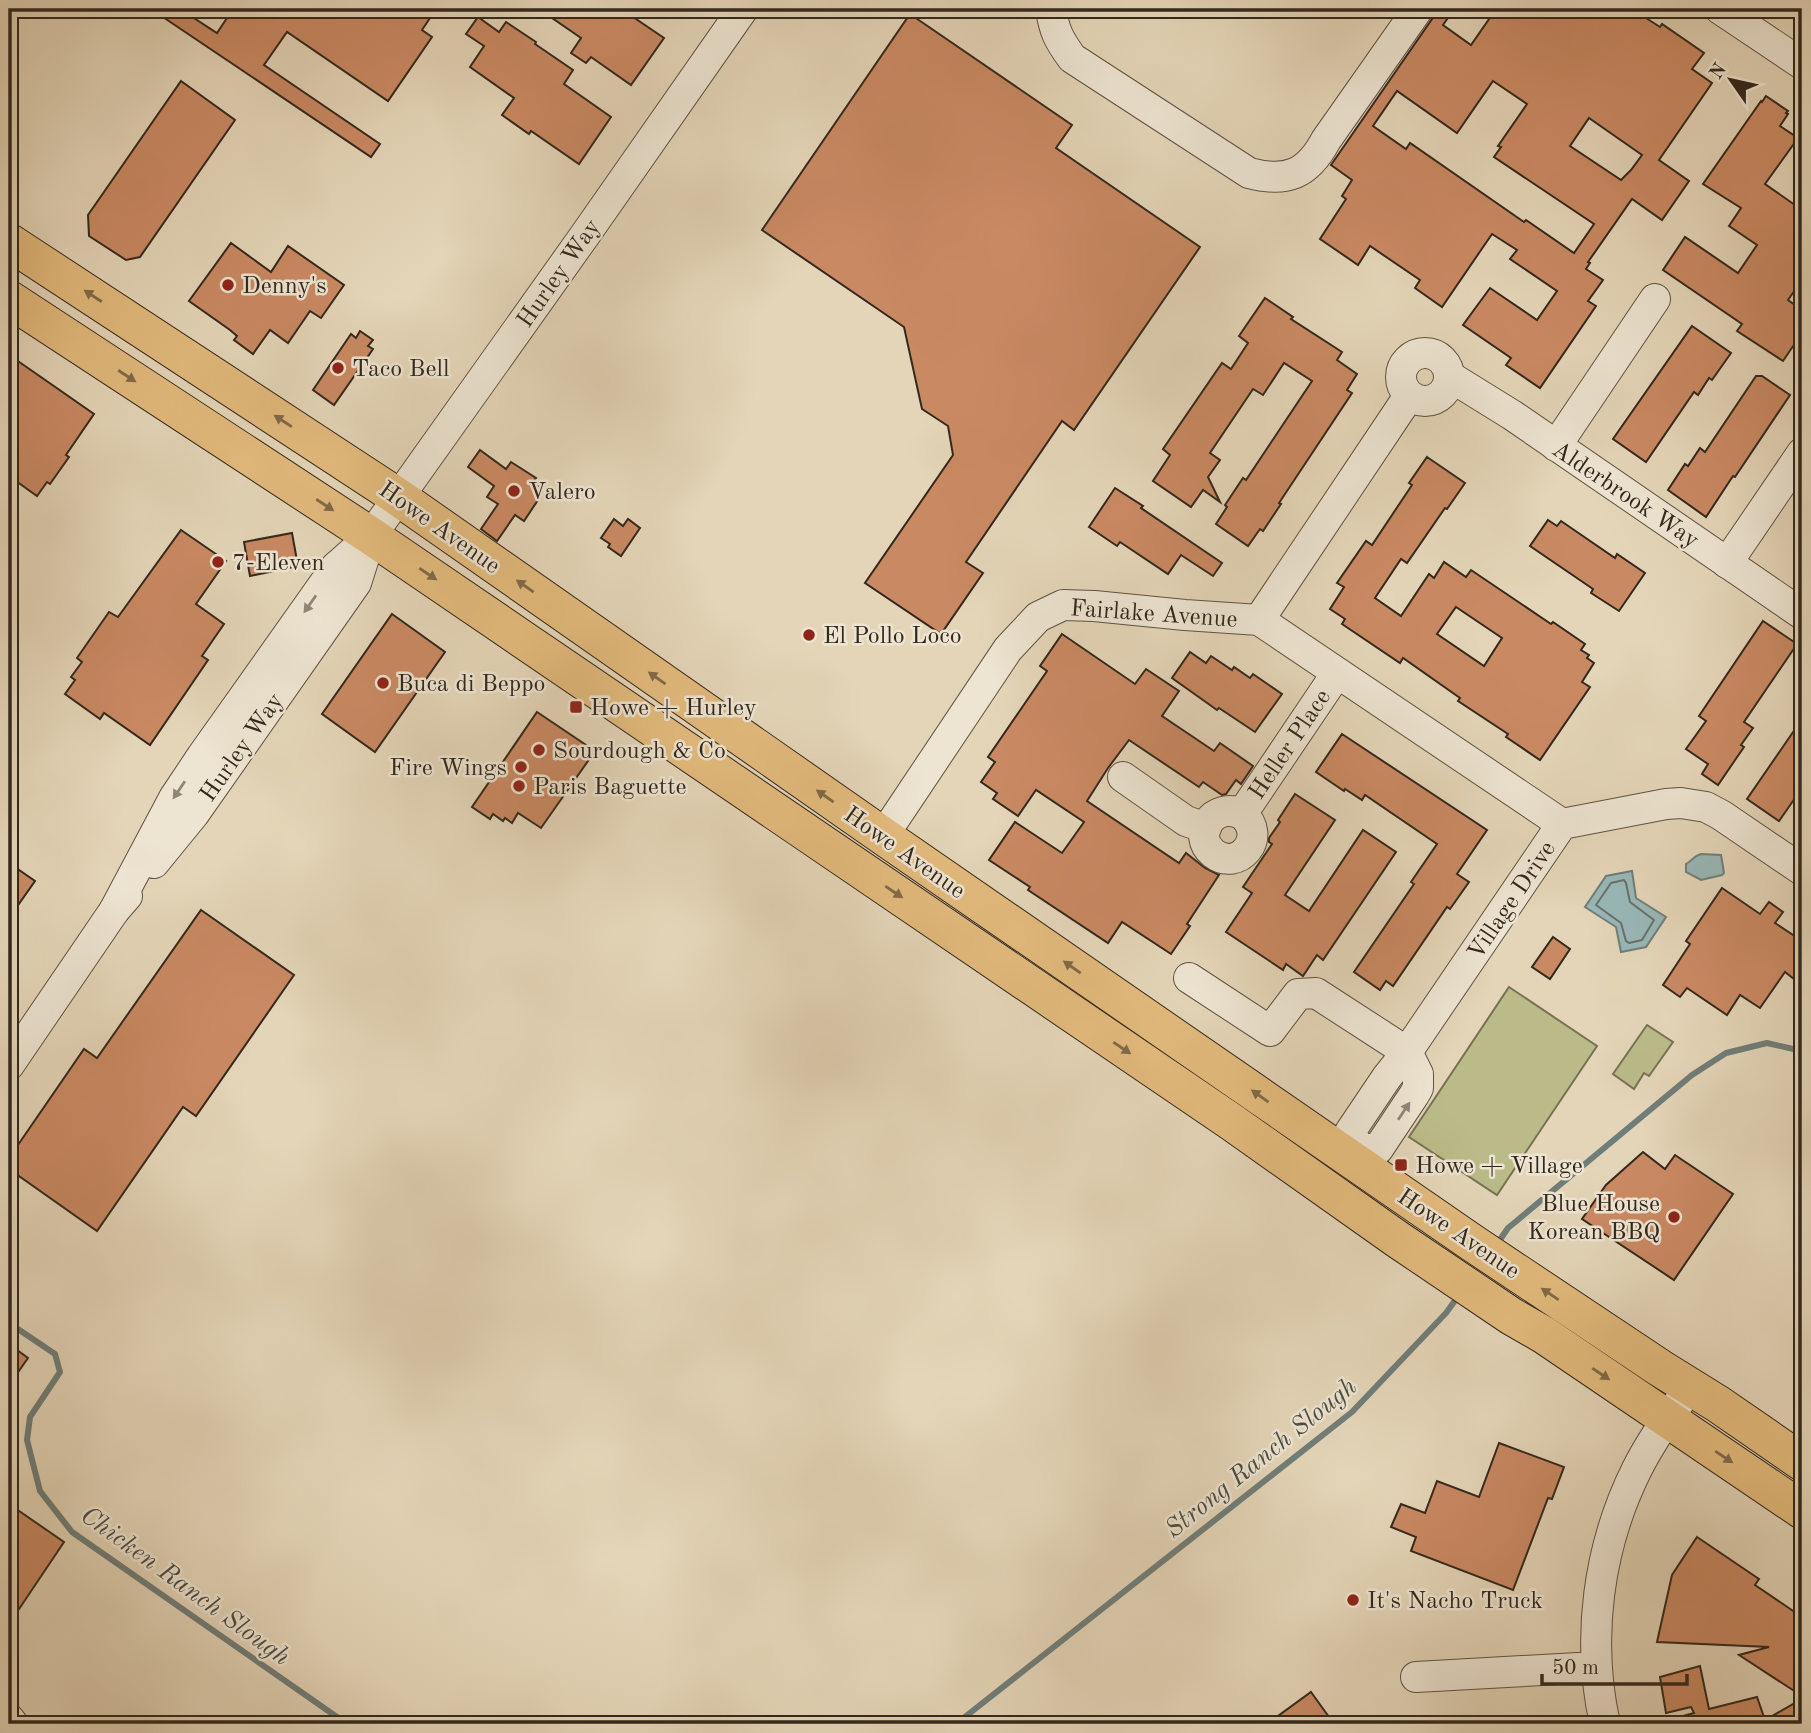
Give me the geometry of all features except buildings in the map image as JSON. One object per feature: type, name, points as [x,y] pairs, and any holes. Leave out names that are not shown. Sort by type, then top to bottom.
[{"type":"main road","name":"Howe Avenue","points":[[9,242],[398,497],[883,836],[1356,1154],[1466,1238],[1802,1462]]},
{"type":"main road","name":"Howe Avenue","points":[[9,299],[372,536],[1233,1123],[1483,1297],[1544,1335],[1802,1510]]},
{"type":"main road","points":[[751,795],[769,792],[837,834],[852,839],[883,836]]},
{"type":"main road","points":[[1233,1123],[1269,1127],[1337,1170],[1344,1167],[1356,1154]]},
{"type":"main road","points":[[1321,1186],[1329,1182],[1354,1186],[1431,1238],[1466,1238]]},
{"type":"street","name":"Hurley Way","points":[[9,1065],[114,911],[174,798],[202,756],[336,567],[372,536],[743,9]]},
{"type":"street","points":[[1051,9],[1054,29],[1072,58],[1249,173],[1280,178],[1298,172],[1318,156],[1326,139],[1418,9]]},
{"type":"street","points":[[1720,9],[1802,64]]},
{"type":"street","points":[[1556,446],[1655,299]]},
{"type":"street","name":"Alderbrook Way","points":[[1409,396],[1401,382],[1402,366],[1407,359],[1422,352],[1437,356],[1448,368],[1449,376],[1512,415],[1802,614]]},
{"type":"street","points":[[1259,620],[1409,396],[1424,401],[1439,397],[1445,391],[1449,376]]},
{"type":"street","points":[[1727,563],[1802,453]]},
{"type":"street","name":"Fairlake Avenue","points":[[883,836],[1008,649],[1038,617],[1063,605],[1259,620],[1562,824]]},
{"type":"street","name":"Heller Place","points":[[1242,814],[1337,673]]},
{"type":"street","points":[[1123,777],[1186,821],[1206,828]]},
{"type":"street","name":"Village Drive","points":[[1356,1154],[1350,1132],[1562,824],[1666,804],[1693,804],[1721,815],[1802,869]]},
{"type":"street","name":"Heller Place","points":[[1235,811],[1242,814],[1250,823],[1253,835],[1248,848],[1239,856],[1225,859],[1213,853],[1206,843],[1209,821],[1220,812],[1235,811]]},
{"type":"street","points":[[1189,978],[1270,1031],[1298,994],[1316,993],[1407,1052]]},
{"type":"street","points":[[1605,1724],[1597,1667],[1596,1621],[1600,1581],[1609,1542],[1621,1504],[1637,1468],[1690,1387]]},
{"type":"street","points":[[1416,1676],[1597,1667]]},
{"type":"street","points":[[9,1719],[13,1724]]},
{"type":"green space","points":[[1509,987],[1597,1046],[1497,1195],[1409,1137]]},
{"type":"green space","points":[[1647,1025],[1673,1042],[1649,1076],[1644,1073],[1634,1089],[1613,1074]]},
{"type":"water","points":[[1701,854],[1721,855],[1724,873],[1701,880],[1686,872],[1686,864]]},
{"type":"water","points":[[1632,871],[1636,898],[1666,917],[1646,947],[1621,952],[1616,927],[1585,907],[1606,876]]},
{"type":"waterway","name":"Strong Ranch Slough","points":[[1497,1244],[1508,1228],[1692,1075],[1726,1053],[1767,1043],[1802,1051]]},
{"type":"waterway","name":"Strong Ranch Slough","points":[[956,1724],[1352,1412],[1446,1313],[1459,1295]]},
{"type":"waterway","name":"Chicken Ranch Slough","points":[[9,1323],[55,1354],[60,1372],[30,1417],[27,1440],[40,1491],[72,1532],[347,1724]]},
{"type":"place","name":"Denny's","points":[[228,285]]},
{"type":"place","name":"Taco Bell","points":[[338,368]]},
{"type":"place","name":"Valero","points":[[514,491]]},
{"type":"place","name":"7-Eleven","points":[[218,562]]},
{"type":"place","name":"El Pollo Loco","points":[[809,635]]},
{"type":"place","name":"Buca di Beppo","points":[[383,683]]},
{"type":"place","name":"Howe + Hurley","points":[[576,707]]},
{"type":"place","name":"Sourdough & Co","points":[[539,750]]},
{"type":"place","name":"Fire Wings","points":[[521,767]]},
{"type":"place","name":"Paris Baguette","points":[[519,786]]},
{"type":"place","name":"Howe + Village","points":[[1401,1165]]},
{"type":"place","name":"Blue House Korean BBQ","points":[[1674,1217]]},
{"type":"place","name":"It's Nacho Truck","points":[[1353,1600]]}]
